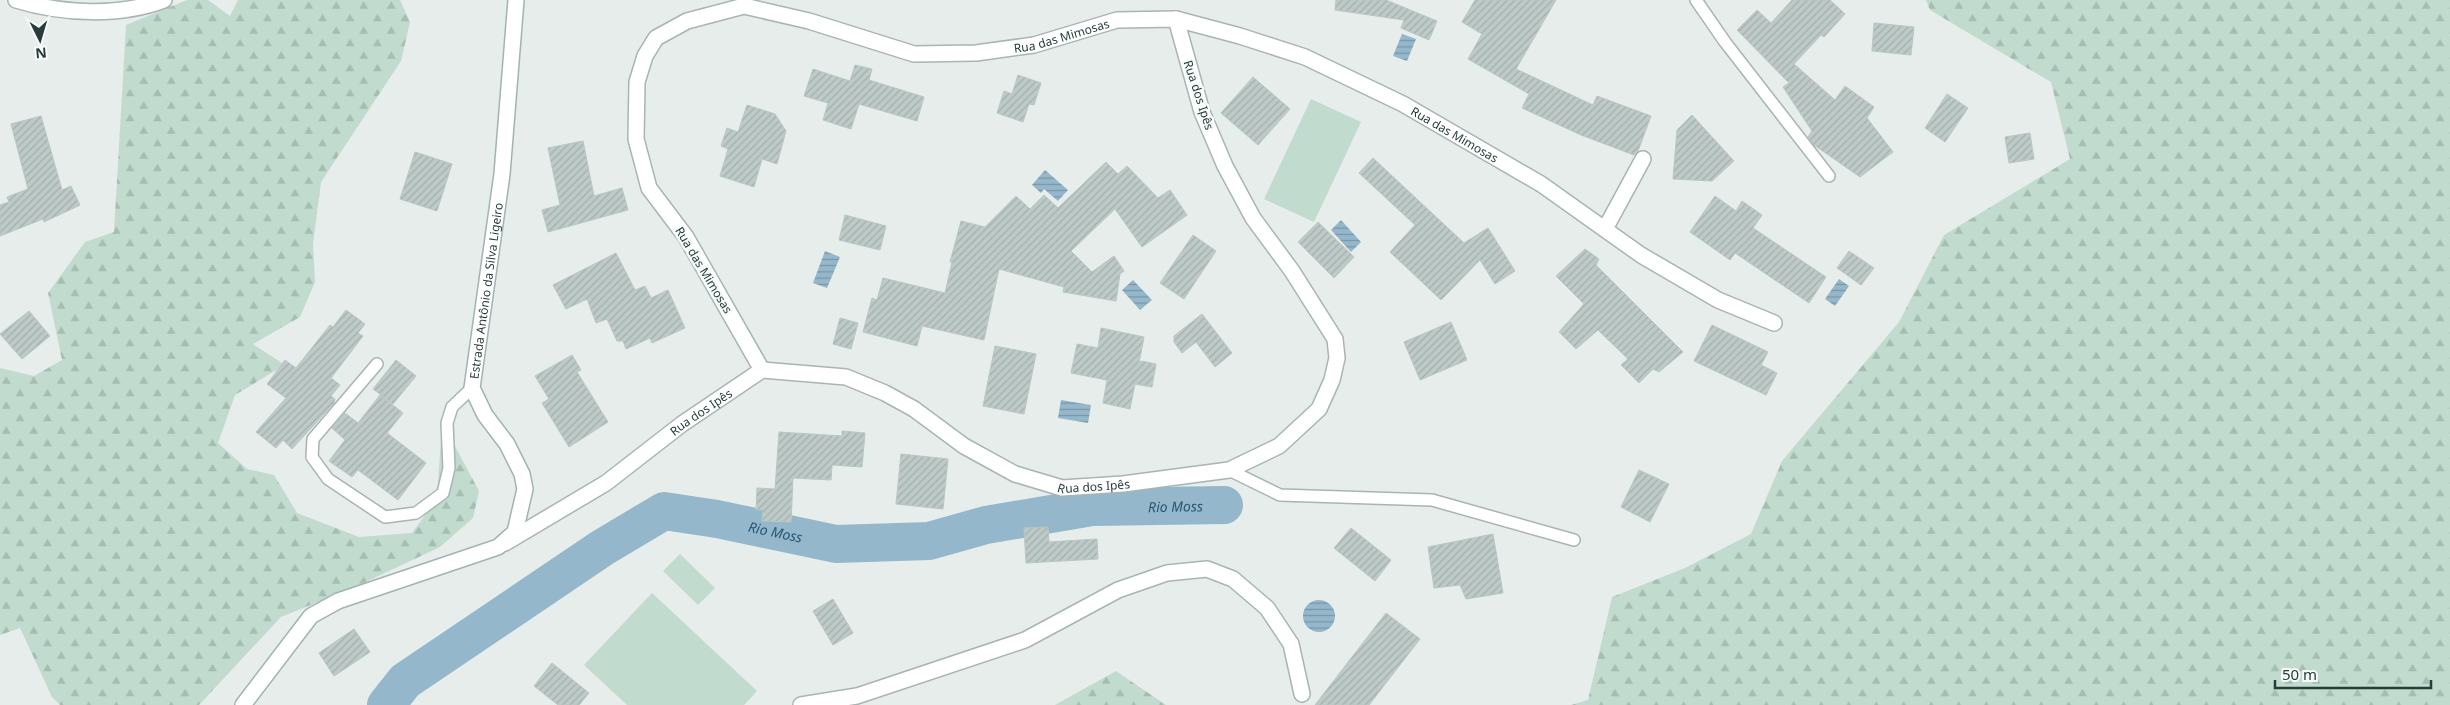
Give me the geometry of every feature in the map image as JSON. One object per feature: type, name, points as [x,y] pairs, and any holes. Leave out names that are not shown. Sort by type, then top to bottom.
[{"type":"street","points":[[16,0],[92,12],[152,4],[164,0]]},
{"type":"street","name":"Estrada Antônio da Silva Ligeiro","points":[[243,705],[311,616],[338,601],[498,546],[515,532],[525,489],[522,474],[507,444],[485,415],[472,388],[502,174],[516,0]]},
{"type":"street","name":"Rua das Mimosas","points":[[762,370],[686,237],[649,188],[636,140],[637,82],[645,56],[656,38],[687,21],[744,6],[809,21],[914,54],[976,54],[1034,45],[1117,20],[1176,19],[1240,36],[1305,57],[1403,104],[1541,184],[1641,255],[1718,300],[1774,323]]},
{"type":"street","name":"Rua dos Ipês","points":[[498,546],[606,482],[682,424],[762,370],[846,377],[885,392],[914,409],[964,446],[1015,474],[1062,488],[1123,484],[1229,470],[1279,446],[1319,409],[1332,380],[1337,358],[1335,339],[1292,271],[1253,218],[1225,166],[1202,112],[1176,19]]},
{"type":"street","points":[[1605,229],[1643,159]]},
{"type":"street","points":[[801,705],[856,696],[1025,640],[1118,590],[1167,573],[1207,569],[1233,579],[1267,608],[1291,644],[1302,694]]},
{"type":"lane","points":[[1696,0],[1725,42],[1828,176]]},
{"type":"lane","points":[[377,364],[313,439],[312,457],[328,479],[385,518],[416,513],[443,493],[449,468],[447,422],[452,407],[472,388]]},
{"type":"lane","points":[[1229,470],[1280,495],[1432,500],[1574,540]]},
{"type":"green space","points":[[187,0],[208,0],[230,16],[238,0],[400,0],[410,22],[401,61],[321,182],[313,244],[315,282],[300,317],[253,344],[285,365],[235,395],[218,443],[247,469],[274,475],[297,513],[359,537],[412,533],[437,499],[442,422],[479,491],[473,518],[440,547],[353,588],[281,617],[199,705],[60,705],[52,697],[20,628],[0,635],[0,368],[34,376],[62,360],[48,293],[85,242],[114,232],[126,25]]},
{"type":"green space","points":[[1926,0],[2450,0],[2450,705],[1571,705],[1588,700],[1612,597],[1685,568],[1751,534],[1782,461],[1899,322],[1944,235],[2070,159],[2051,82],[1930,10]]},
{"type":"green space","points":[[1311,99],[1361,122],[1314,222],[1264,199]]},
{"type":"green space","points":[[680,554],[715,588],[698,605],[663,571]]},
{"type":"green space","points":[[652,593],[757,691],[744,705],[627,705],[584,665]]},
{"type":"green space","points":[[1116,671],[1166,705],[1055,705]]},
{"type":"water","points":[[1402,34],[1416,39],[1407,61],[1393,56]]},
{"type":"water","points":[[1045,170],[1068,190],[1058,201],[1044,189],[1041,193],[1032,185]]},
{"type":"water","points":[[1341,220],[1361,242],[1351,252],[1331,230]]},
{"type":"water","points":[[825,251],[840,257],[827,288],[813,283]]},
{"type":"water","points":[[1839,279],[1849,286],[1835,306],[1825,299]]},
{"type":"water","points":[[1133,280],[1152,300],[1140,310],[1122,290]]},
{"type":"water","points":[[1061,400],[1091,405],[1088,423],[1058,418]]},
{"type":"water","points":[[1319,600],[1330,605],[1335,616],[1330,627],[1319,632],[1308,627],[1303,616],[1308,605]]},
{"type":"building","points":[[1336,0],[1386,0],[1437,21],[1429,40],[1401,28],[1404,20],[1335,10]]},
{"type":"building","points":[[1475,0],[1556,0],[1516,69],[1593,105],[1597,96],[1651,116],[1638,151],[1634,155],[1581,135],[1522,108],[1529,94],[1468,59],[1482,34],[1462,22]]},
{"type":"building","points":[[1792,0],[1830,0],[1845,14],[1824,37],[1821,35],[1794,64],[1835,100],[1845,86],[1874,107],[1867,118],[1893,152],[1860,177],[1814,145],[1808,137],[1812,131],[1783,87],[1789,83],[1737,30],[1757,10],[1771,23]]},
{"type":"building","points":[[1874,23],[1914,27],[1911,55],[1872,51]]},
{"type":"building","points":[[855,65],[872,69],[869,80],[924,97],[917,121],[859,104],[851,129],[823,120],[828,103],[804,96],[813,69],[850,81]]},
{"type":"building","points":[[1018,75],[1041,83],[1034,105],[1029,104],[1023,122],[997,113],[1004,91],[1012,94]]},
{"type":"building","points":[[1253,77],[1290,109],[1258,145],[1221,113]]},
{"type":"building","points":[[1947,94],[1968,108],[1945,142],[1925,128]]},
{"type":"building","points":[[747,105],[775,114],[786,131],[777,164],[762,159],[754,187],[720,176],[728,149],[721,146],[727,128],[738,132]]},
{"type":"building","points":[[1692,115],[1734,161],[1712,181],[1673,179],[1677,130]]},
{"type":"building","points":[[41,116],[62,190],[71,186],[80,205],[44,222],[43,219],[0,236],[0,205],[9,202],[7,197],[28,189],[11,124]]},
{"type":"building","points":[[2030,133],[2034,159],[2009,163],[2005,137]]},
{"type":"building","points":[[583,141],[594,196],[622,188],[628,210],[548,232],[542,210],[560,205],[548,148]]},
{"type":"building","points":[[415,152],[452,164],[437,211],[400,199]]},
{"type":"building","points":[[1373,158],[1464,243],[1488,228],[1515,271],[1495,284],[1480,260],[1441,300],[1390,252],[1415,225],[1359,173]]},
{"type":"building","points":[[1106,162],[1118,174],[1127,166],[1158,198],[1170,190],[1187,215],[1142,247],[1115,209],[1071,251],[1092,272],[1114,256],[1124,271],[1120,274],[1116,301],[1063,292],[1064,287],[999,269],[984,340],[922,326],[917,346],[863,332],[872,298],[877,300],[883,278],[945,293],[952,262],[950,262],[961,221],[985,227],[1016,196],[1030,209],[1044,195],[1058,208]]},
{"type":"building","points":[[1715,196],[1736,211],[1742,201],[1762,215],[1753,228],[1826,277],[1809,303],[1735,253],[1730,260],[1690,232]]},
{"type":"building","points":[[845,215],[886,226],[880,250],[839,240]]},
{"type":"building","points":[[1318,222],[1354,257],[1334,278],[1298,242]]},
{"type":"building","points":[[1193,235],[1216,251],[1184,299],[1160,283]]},
{"type":"building","points":[[1585,249],[1599,259],[1596,265],[1683,352],[1659,372],[1653,369],[1639,383],[1621,365],[1628,359],[1598,330],[1576,349],[1559,332],[1584,304],[1556,276]]},
{"type":"building","points":[[1849,251],[1874,268],[1861,285],[1837,268]]},
{"type":"building","points":[[616,253],[635,290],[645,286],[651,298],[668,290],[685,328],[652,343],[650,338],[626,349],[623,341],[617,341],[607,319],[596,323],[587,299],[566,309],[553,285]]},
{"type":"building","points":[[346,310],[365,324],[358,333],[363,336],[331,378],[340,385],[331,396],[335,399],[334,403],[292,449],[283,440],[276,448],[256,432],[286,398],[267,384],[285,360],[296,368],[330,325],[333,327]]},
{"type":"building","points":[[29,311],[50,336],[22,359],[0,334]]},
{"type":"building","points":[[1202,314],[1232,353],[1215,367],[1196,342],[1182,353],[1174,342],[1174,336]]},
{"type":"building","points":[[840,318],[858,323],[851,349],[833,344]]},
{"type":"building","points":[[1451,322],[1467,360],[1420,380],[1404,342]]},
{"type":"building","points":[[1712,325],[1768,352],[1761,365],[1777,373],[1766,395],[1694,361]]},
{"type":"building","points":[[1101,328],[1144,337],[1139,363],[1141,361],[1156,364],[1152,387],[1135,384],[1130,409],[1103,403],[1107,380],[1071,373],[1077,344],[1098,348]]},
{"type":"building","points":[[995,346],[1036,354],[1024,414],[983,406]]},
{"type":"building","points":[[572,355],[581,370],[577,372],[608,422],[569,447],[542,403],[549,399],[535,376]]},
{"type":"building","points":[[396,360],[416,376],[393,404],[373,389]]},
{"type":"building","points":[[380,395],[403,413],[387,433],[426,463],[398,500],[358,470],[352,477],[329,461],[345,440],[332,428],[345,413],[358,423]]},
{"type":"building","points":[[842,431],[865,433],[862,467],[832,465],[831,480],[793,478],[791,522],[762,521],[763,510],[756,510],[757,488],[775,489],[779,432],[842,436]]},
{"type":"building","points":[[901,454],[948,459],[943,509],[896,504]]},
{"type":"building","points":[[1639,470],[1669,484],[1650,522],[1621,507]]},
{"type":"building","points":[[1048,527],[1049,542],[1097,539],[1098,559],[1026,563],[1024,528]]},
{"type":"building","points":[[1351,528],[1391,560],[1375,581],[1334,548]]},
{"type":"building","points":[[1493,534],[1503,593],[1466,599],[1460,585],[1434,588],[1428,547]]},
{"type":"building","points":[[833,599],[853,633],[833,645],[813,611]]},
{"type":"building","points":[[1386,613],[1420,639],[1369,705],[1315,705]]},
{"type":"building","points":[[354,629],[370,652],[334,676],[319,653]]},
{"type":"building","points":[[552,663],[589,693],[579,705],[558,705],[534,686]]},
{"type":"waterway","name":"Rio Moss","points":[[386,705],[405,681],[602,548],[664,511],[717,519],[836,544],[929,541],[986,525],[1092,507],[1224,505]]}]
